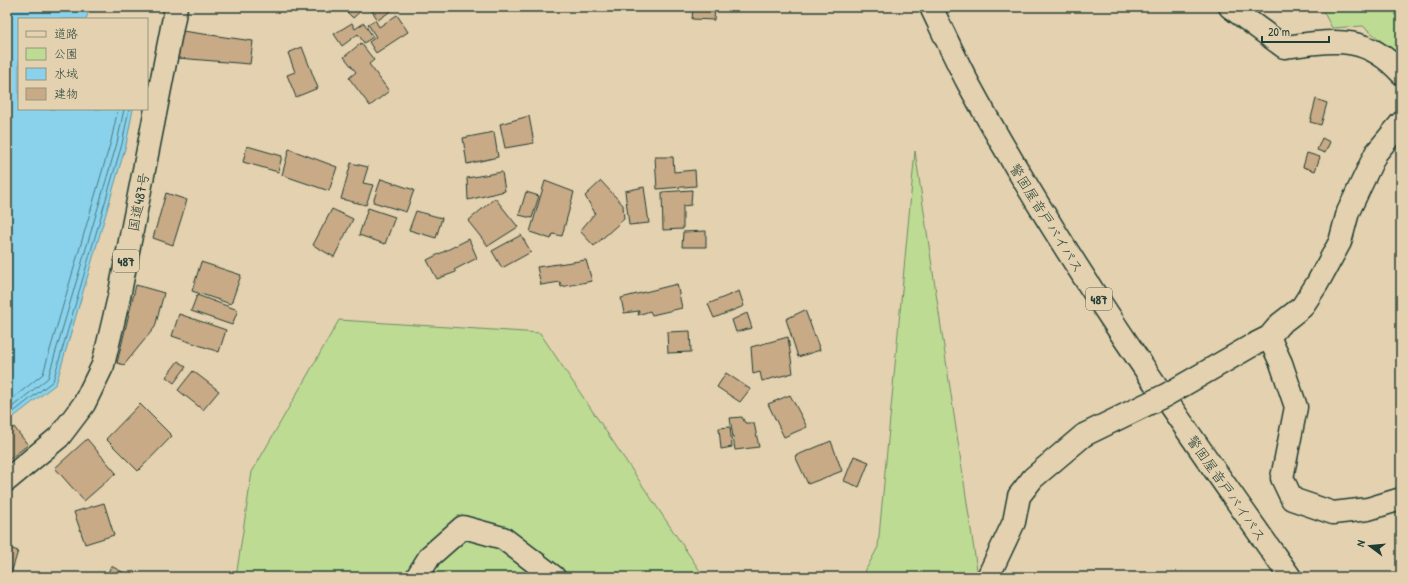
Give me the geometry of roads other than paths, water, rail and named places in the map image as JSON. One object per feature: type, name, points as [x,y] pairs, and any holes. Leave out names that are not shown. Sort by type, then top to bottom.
[{"type":"main road","name":"国道487号","points":[[7,480],[59,437],[84,404],[103,365],[119,297],[176,7]]},
{"type":"main road","name":"警固屋音戸バイパス","points":[[931,7],[967,81],[1046,219],[1184,425],[1290,577]]},
{"type":"main road","points":[[1230,7],[1284,47],[1333,41],[1366,45],[1389,60],[1401,73]]},
{"type":"main road","points":[[988,577],[1014,522],[1020,496],[1033,478],[1084,435],[1166,395],[1260,342],[1302,307],[1317,284],[1340,242],[1348,212],[1376,153],[1401,123]]},
{"type":"main road","points":[[1260,342],[1281,363],[1296,407],[1282,478],[1292,499],[1333,513],[1368,509],[1401,499]]},
{"type":"main road","points":[[417,577],[430,556],[463,527],[503,538],[554,577]]},
{"type":"water","points":[[7,7],[90,7],[86,18],[18,18],[18,110],[133,110],[126,145],[56,384],[7,422]]}]
